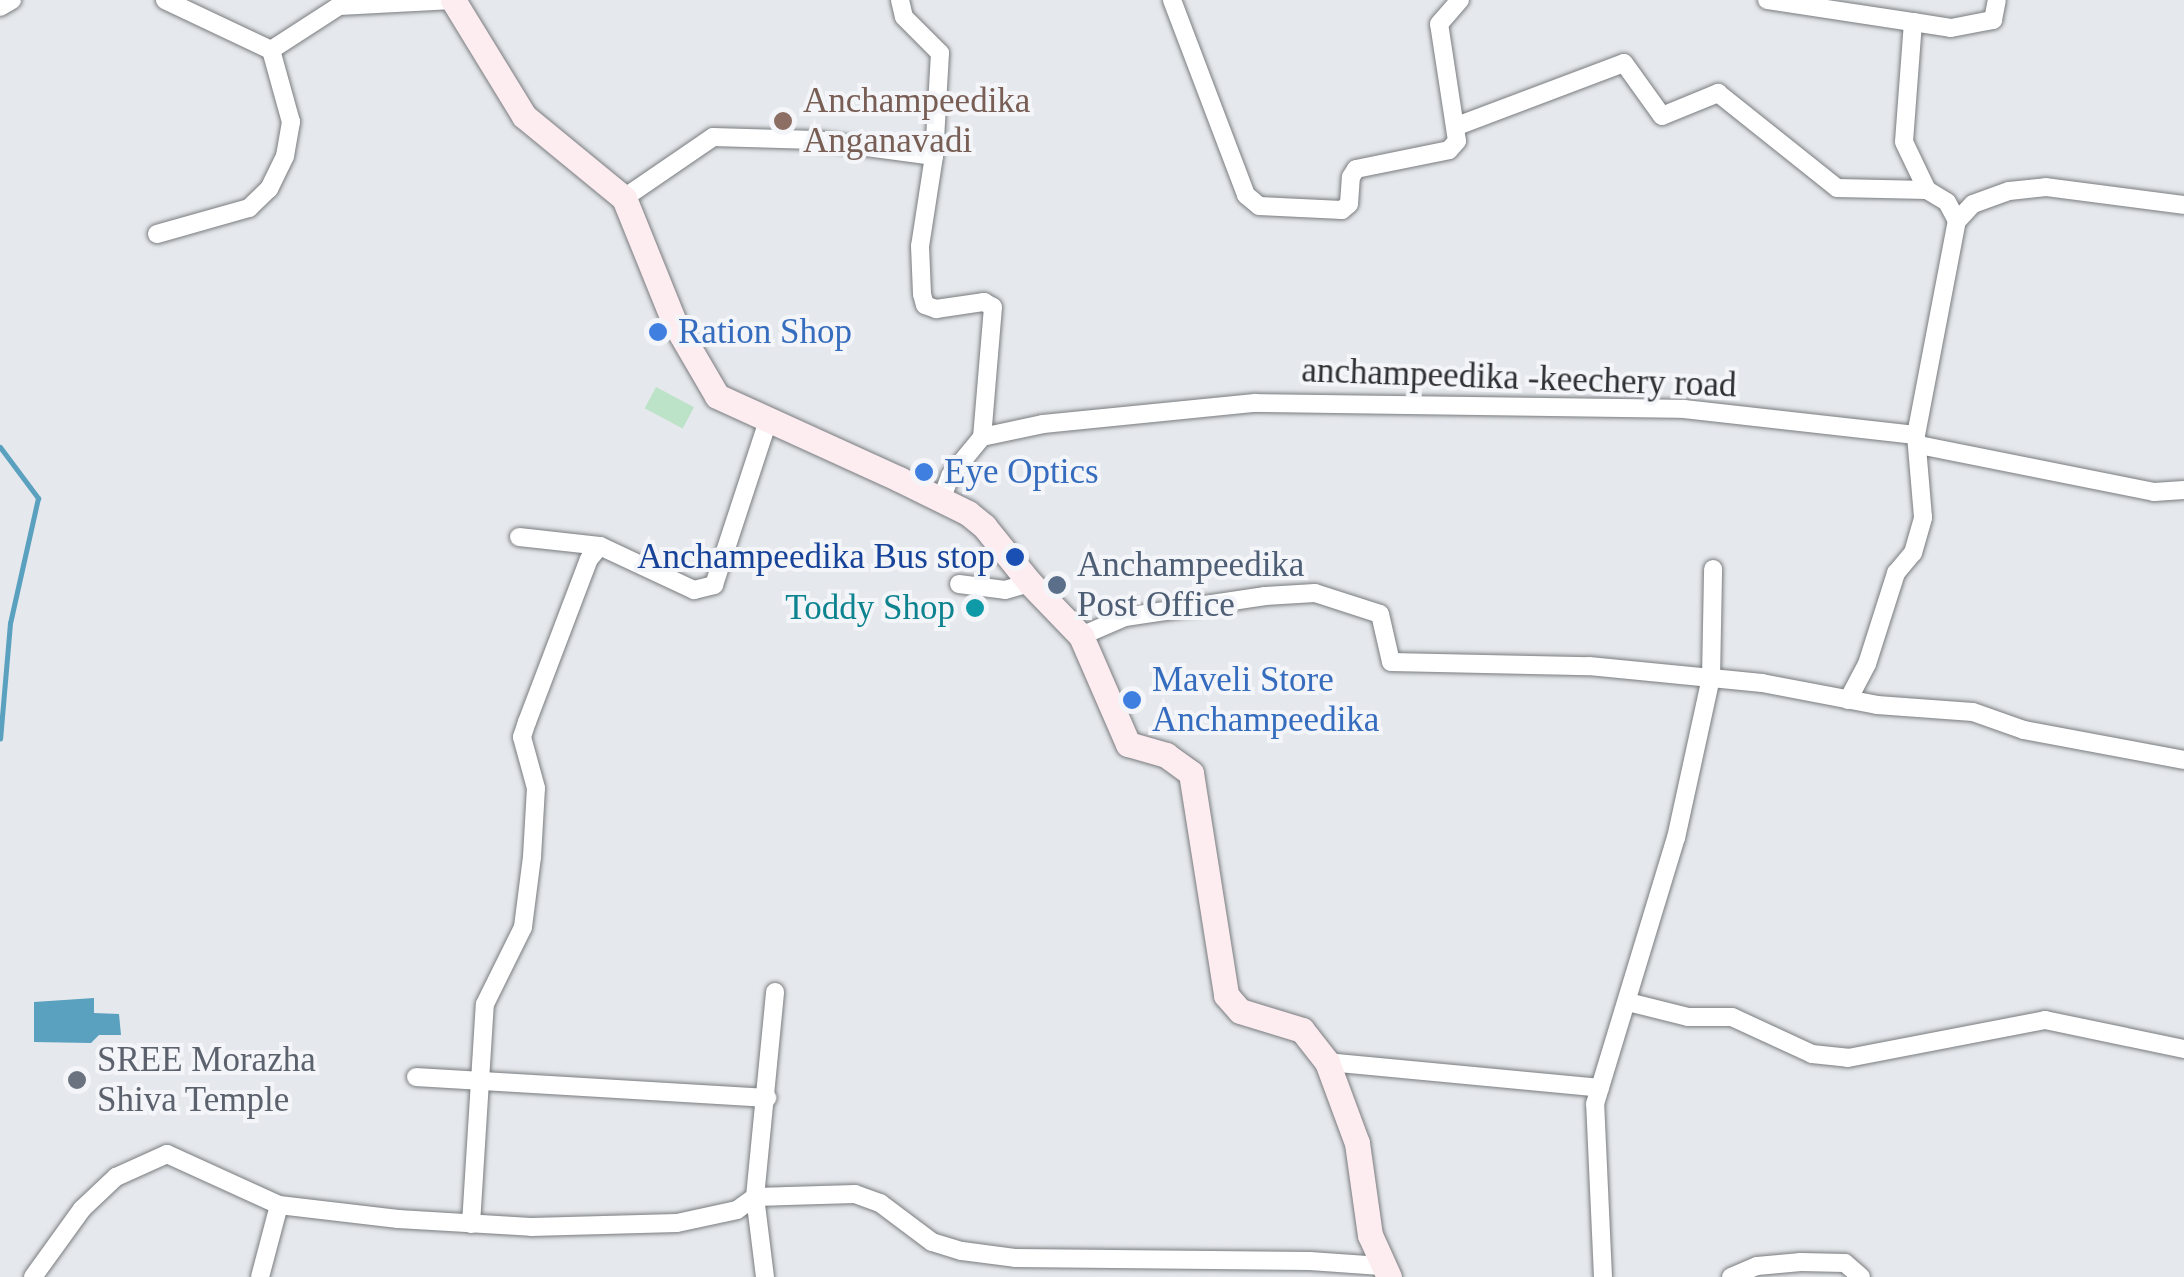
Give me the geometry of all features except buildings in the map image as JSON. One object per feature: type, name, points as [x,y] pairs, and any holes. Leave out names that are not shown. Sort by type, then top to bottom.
[{"type":"main road","points":[[453,0],[524,116],[624,198],[675,324],[717,396],[941,500],[984,526],[1030,584],[1081,636],[1128,744],[1166,754],[1191,772],[1226,995],[1240,1011],[1302,1030],[1328,1062],[1357,1143],[1363,1205],[1385,1272]]},
{"type":"street","points":[[0,7],[12,0]]},
{"type":"street","points":[[157,234],[249,208],[269,190],[285,156],[291,122],[270,50],[164,0]]},
{"type":"street","points":[[270,50],[339,6],[453,0]]},
{"type":"street","points":[[900,0],[904,17],[940,53],[934,156],[920,246],[925,305],[936,309],[984,302],[993,307],[982,437],[950,476],[941,500]]},
{"type":"street","points":[[1172,0],[1246,195],[1258,206],[1342,210],[1350,204],[1351,177],[1356,169],[1449,150],[1457,141],[1439,24],[1460,0]]},
{"type":"street","points":[[1767,0],[1951,28],[1993,20],[1997,0]]},
{"type":"street","points":[[1914,22],[1902,128],[1909,156],[1927,190]]},
{"type":"street","points":[[1457,126],[1624,63],[1662,116],[1718,93],[1837,188],[1927,190],[1947,202],[1957,221],[1917,440],[1923,518],[1913,553],[1896,573],[1867,664],[1848,700]]},
{"type":"street","points":[[624,198],[713,137],[815,140],[934,156]]},
{"type":"street","points":[[1957,221],[1985,198],[2046,187],[2184,205]]},
{"type":"street","name":"anchampeedika -keechery road","points":[[982,437],[1043,424],[1254,403],[1684,409],[1917,440],[2154,492],[2184,490]]},
{"type":"street","points":[[519,537],[600,546],[694,590],[714,585],[768,421]]},
{"type":"street","points":[[471,1224],[477,1078],[485,1004],[523,927],[532,856],[536,788],[522,738],[589,559],[600,546]]},
{"type":"street","points":[[1603,1277],[1595,1104],[1676,838],[1710,678],[1713,569]]},
{"type":"street","points":[[958,584],[1004,590],[1030,584]]},
{"type":"street","points":[[1081,636],[1125,617],[1265,596],[1315,593],[1380,614],[1391,662],[1589,666],[1762,682],[1923,711],[1973,712],[2024,730],[2184,760]]},
{"type":"street","points":[[765,1277],[755,1197],[775,992]]},
{"type":"street","points":[[1628,1002],[1688,1017],[1732,1017],[1812,1054],[1848,1058],[2045,1020],[2184,1049]]},
{"type":"street","points":[[1328,1062],[1600,1088]]},
{"type":"street","points":[[416,1076],[767,1098]]},
{"type":"street","points":[[32,1277],[82,1208],[116,1177],[168,1154],[280,1205],[471,1224],[531,1228],[677,1224],[736,1210],[755,1197],[855,1194],[880,1204],[932,1242],[1014,1268],[1310,1260],[1385,1272]]},
{"type":"street","points":[[260,1277],[280,1205]]},
{"type":"street","points":[[1731,1277],[1757,1266],[1802,1262],[1846,1262],[1861,1277]]},
{"type":"green space","points":[[656,387],[694,407],[683,428],[645,408]]},
{"type":"water","points":[[94,998],[94,1013],[119,1014],[121,1035],[99,1035],[91,1043],[34,1042],[34,1002]]},
{"type":"waterway","points":[[0,447],[38,498],[10,623],[0,739]]},
{"type":"place","name":"Anchampeedika Anganavadi","points":[[783,121]]},
{"type":"place","name":"Ration Shop","points":[[658,332]]},
{"type":"place","name":"Eye Optics","points":[[924,472]]},
{"type":"place","name":"Anchampeedika Bus stop","points":[[1015,557]]},
{"type":"place","name":"Anchampeedika Post Office","points":[[1057,585]]},
{"type":"place","name":"Toddy Shop","points":[[975,608]]},
{"type":"place","name":"Maveli Store Anchampeedika","points":[[1132,700]]},
{"type":"place","name":"SREE Morazha Shiva Temple","points":[[77,1080]]}]
